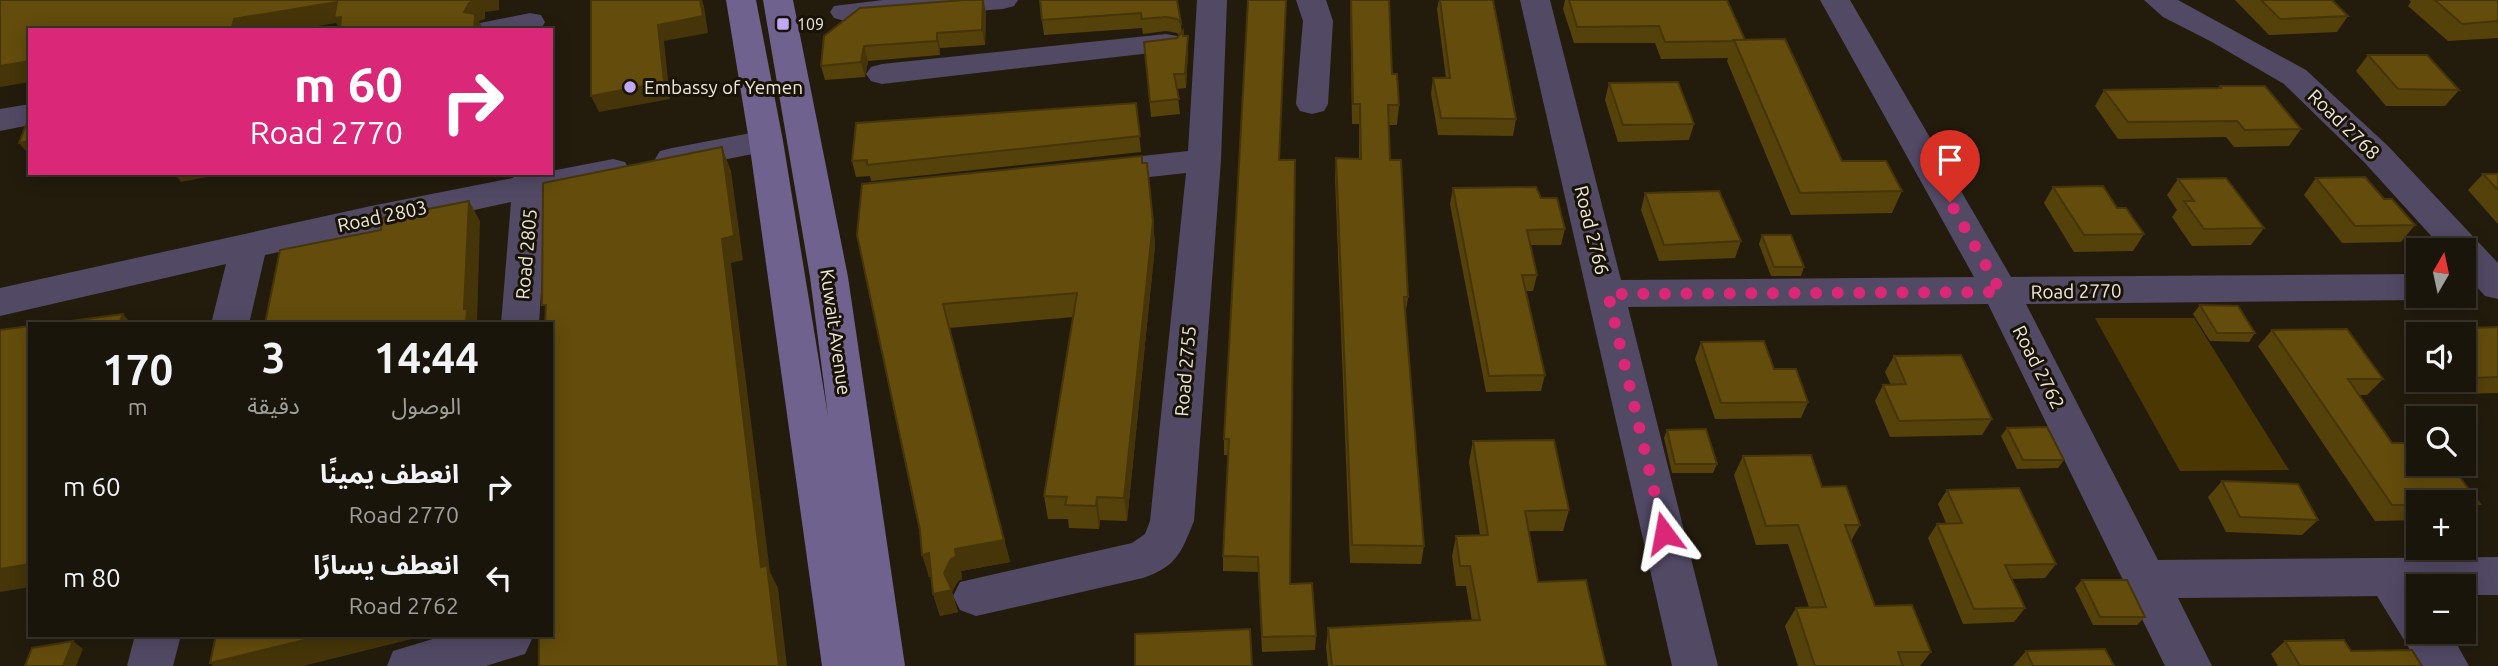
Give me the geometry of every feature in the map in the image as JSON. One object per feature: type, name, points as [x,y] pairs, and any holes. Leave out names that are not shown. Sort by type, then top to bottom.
[{"type":"main road","points":[[741,0],[766,141],[845,666]]},
{"type":"main road","name":"Kuwait Avenue","points":[[778,0],[829,277],[882,666]]},
{"type":"street","name":"Road 2755","points":[[976,596],[1143,559],[1162,546],[1172,521],[1204,160],[1212,0]]},
{"type":"street","points":[[1311,0],[1318,21],[1312,104]]},
{"type":"street","name":"Road 2766","points":[[1535,0],[1608,294],[1695,666]]},
{"type":"street","name":"Road 2762","points":[[1835,0],[2001,292],[2189,666]]},
{"type":"street","name":"Road 2768","points":[[2159,0],[2295,77],[2376,154],[2498,287]]},
{"type":"street","points":[[845,12],[1007,24],[1166,43]]},
{"type":"street","points":[[497,28],[530,17]]},
{"type":"street","points":[[882,74],[1007,24]]},
{"type":"street","points":[[0,120],[28,114]]},
{"type":"street","name":"Road 2803","points":[[0,302],[248,248],[531,179],[766,141]]},
{"type":"street","points":[[1066,175],[1204,160]]},
{"type":"street","name":"Road 2805","points":[[520,322],[531,179]]},
{"type":"street","points":[[230,322],[248,248]]},
{"type":"street","name":"Road 2770","points":[[1608,294],[2406,287]]},
{"type":"street","points":[[2476,287],[2498,287]]},
{"type":"street","points":[[2146,579],[2498,576]]},
{"type":"street","points":[[2391,579],[2406,603]]},
{"type":"street","points":[[150,666],[157,637]]},
{"type":"street","points":[[2431,644],[2445,666]]},
{"type":"street","points":[[410,666],[509,647]]},
{"type":"shaded area","points":[[2095,318],[2194,318],[2289,470],[2180,471]]},
{"type":"building","points":[[0,0],[476,0],[469,3],[464,12],[475,14],[474,28],[340,28],[341,17],[334,18],[337,2],[234,19],[232,28],[28,28],[28,61],[0,66]]},
{"type":"building","points":[[591,0],[700,0],[703,16],[658,25],[664,82],[591,96]]},
{"type":"building","points":[[983,0],[982,30],[937,33],[937,41],[864,46],[861,62],[821,66],[824,36],[860,8]]},
{"type":"building","points":[[1040,0],[1177,0],[1181,23],[1177,19],[1166,17],[1142,19],[1141,13],[1042,20]]},
{"type":"building","points":[[1248,0],[1286,0],[1279,160],[1295,160],[1290,584],[1312,583],[1316,636],[1262,637],[1258,557],[1223,556],[1229,439],[1224,439]]},
{"type":"building","points":[[1351,0],[1389,0],[1392,74],[1397,74],[1399,105],[1388,105],[1390,160],[1401,160],[1408,297],[1404,297],[1424,546],[1352,545],[1336,158],[1361,159],[1360,104],[1353,104]]},
{"type":"building","points":[[1440,0],[1493,0],[1516,119],[1441,118],[1433,78],[1450,78]]},
{"type":"building","points":[[1569,0],[1727,0],[1745,40],[1665,42],[1659,26],[1577,27]]},
{"type":"building","points":[[2261,0],[2332,0],[2348,16],[2280,19]]},
{"type":"building","points":[[2435,0],[2498,0],[2498,21],[2462,24]]},
{"type":"building","points":[[1183,31],[1183,36],[1188,36],[1185,74],[1174,74],[1179,99],[1150,102],[1144,42],[1177,38]]},
{"type":"building","points":[[1785,39],[1842,161],[1886,161],[1902,191],[1800,193],[1734,40]]},
{"type":"building","points":[[2368,55],[2427,55],[2459,90],[2398,89]]},
{"type":"building","points":[[1678,82],[1694,124],[1623,125],[1609,83]]},
{"type":"building","points":[[2220,86],[2265,86],[2301,129],[2245,130],[2237,121],[2128,122],[2104,90],[2221,88]]},
{"type":"building","points":[[1136,103],[1140,136],[867,165],[867,160],[852,161],[856,123]]},
{"type":"building","points":[[28,120],[28,141],[19,143]]},
{"type":"building","points":[[722,147],[734,236],[722,239],[761,567],[767,566],[779,666],[539,666],[539,637],[553,637],[553,322],[545,322],[546,305],[542,305],[543,183]]},
{"type":"building","points":[[1142,156],[1142,163],[1147,163],[1153,222],[1124,498],[1097,497],[1096,506],[1065,505],[1067,497],[1044,496],[1077,293],[943,304],[1004,540],[955,549],[956,557],[951,559],[944,573],[952,590],[933,594],[929,553],[922,555],[920,530],[857,235],[862,184]]},
{"type":"building","points":[[2483,174],[2498,174],[2498,190]]},
{"type":"building","points":[[2365,177],[2384,199],[2392,199],[2415,225],[2355,226],[2316,178]]},
{"type":"building","points":[[2226,178],[2264,228],[2204,229],[2184,201],[2194,201],[2178,179]]},
{"type":"building","points":[[2103,186],[2117,208],[2126,208],[2144,234],[2084,235],[2053,187]]},
{"type":"building","points":[[1536,187],[1541,198],[1557,198],[1565,229],[1527,230],[1537,275],[1522,275],[1545,375],[1489,376],[1453,188]]},
{"type":"building","points":[[1719,191],[1741,241],[1664,245],[1645,193]]},
{"type":"building","points":[[469,201],[464,309],[467,309],[466,322],[265,322],[280,250],[381,230],[382,218]]},
{"type":"building","points":[[1762,235],[1791,235],[1804,267],[1774,267]]},
{"type":"building","points":[[2200,305],[2238,306],[2255,333],[2217,333]]},
{"type":"building","points":[[123,314],[120,322],[64,322]]},
{"type":"building","points":[[28,326],[28,564],[0,569],[0,330]]},
{"type":"building","points":[[2498,327],[2498,377],[2476,378],[2476,328]]},
{"type":"building","points":[[2347,329],[2383,379],[2348,379],[2392,443],[2406,443],[2406,476],[2459,476],[2470,490],[2406,490],[2406,505],[2392,505],[2272,330]]},
{"type":"building","points":[[1764,341],[1774,369],[1796,369],[1808,402],[1721,403],[1701,342]]},
{"type":"building","points":[[1961,355],[1992,419],[1899,421],[1883,385],[1906,384],[1894,356]]},
{"type":"building","points":[[2047,427],[2064,460],[2023,460],[2007,428]]},
{"type":"building","points":[[1706,429],[1717,464],[1675,464],[1667,430]]},
{"type":"building","points":[[1554,440],[1569,510],[1525,511],[1538,582],[1586,580],[1606,666],[1332,666],[1328,628],[1480,620],[1470,566],[1460,566],[1456,536],[1488,535],[1473,441]]},
{"type":"building","points":[[1811,455],[1822,487],[1846,486],[1860,525],[1845,525],[1875,606],[1912,605],[1931,652],[1898,652],[1903,666],[1815,666],[1796,608],[1826,607],[1798,525],[1766,526],[1743,456]]},
{"type":"building","points":[[2222,481],[2298,484],[2318,520],[2240,517]]},
{"type":"building","points":[[2019,488],[2056,564],[2005,565],[2025,608],[1974,609],[1937,524],[1962,523],[1947,490]]},
{"type":"building","points":[[2082,580],[2127,580],[2145,617],[2100,617]]},
{"type":"building","points":[[1250,629],[1252,666],[1135,666],[1135,634]]},
{"type":"building","points":[[216,637],[317,637],[210,663]]},
{"type":"building","points":[[2344,640],[2351,651],[2412,650],[2422,666],[2300,666],[2285,641]]},
{"type":"building","points":[[73,641],[63,666],[25,666],[32,648]]},
{"type":"building","points":[[2105,649],[2114,666],[2033,666],[2026,651]]},
{"type":"place","name":"109","points":[[783,24]]},
{"type":"place","name":"Embassy of Yemen","points":[[630,87]]},
{"type":"route","points":[[1664,533],[1608,294],[2001,292],[1950,202]]}]
